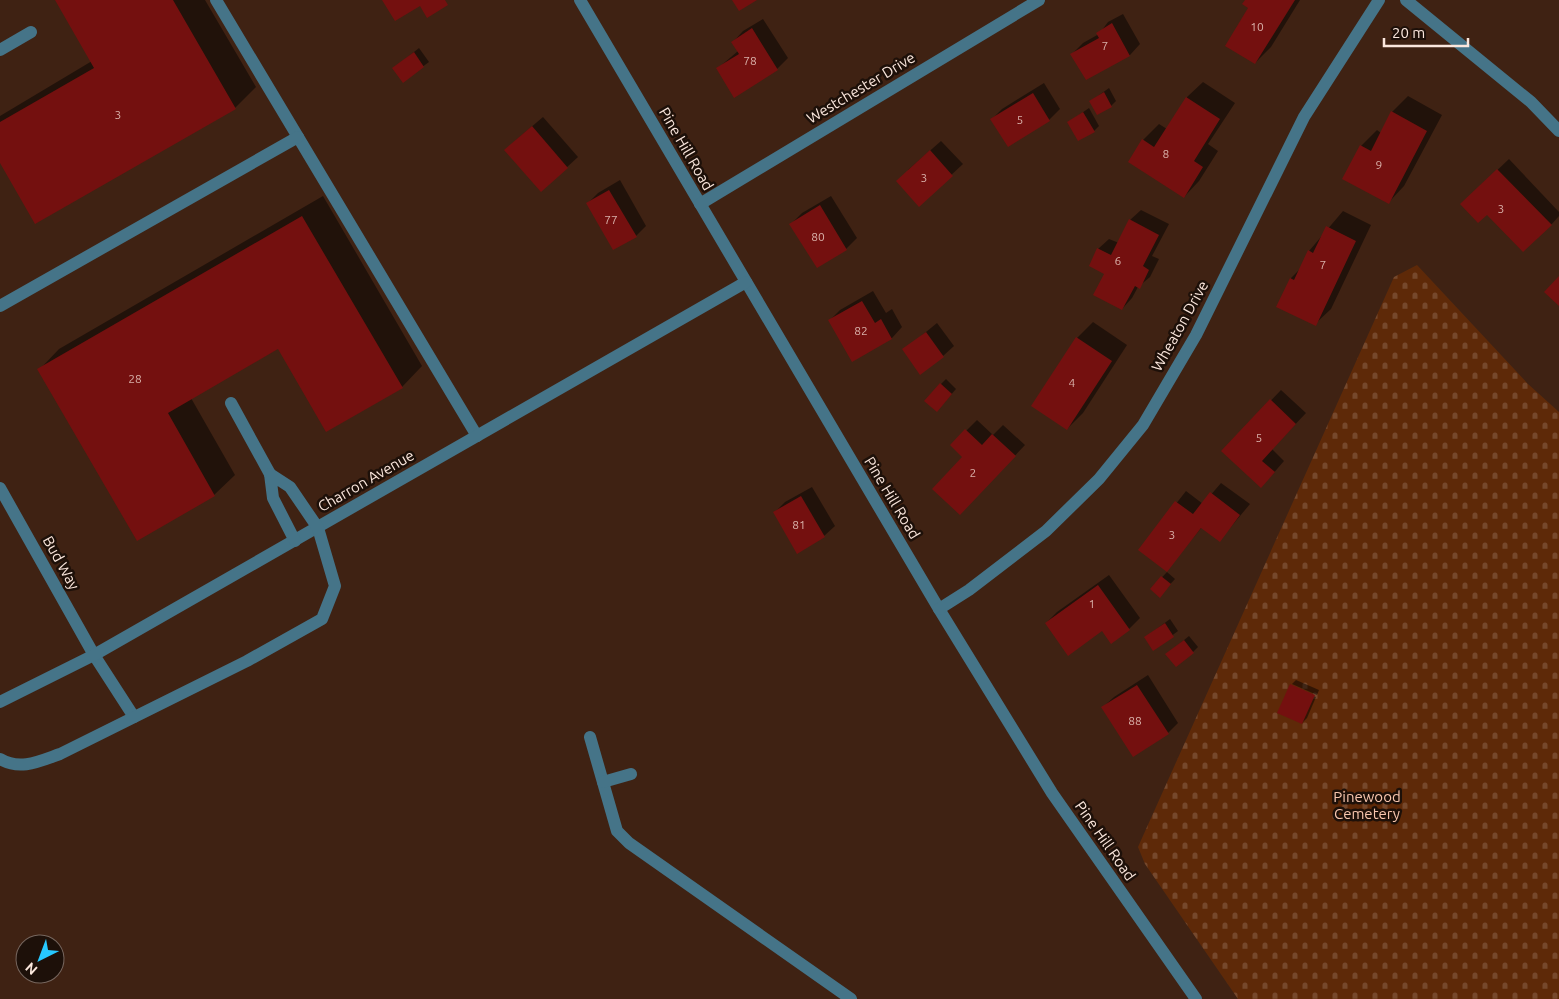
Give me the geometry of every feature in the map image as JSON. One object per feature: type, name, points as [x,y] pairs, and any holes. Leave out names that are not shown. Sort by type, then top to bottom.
[{"type":"street","points":[[216,0],[478,436]]},
{"type":"street","name":"Pine Hill Road","points":[[580,0],[939,609],[1052,793],[1196,999]]},
{"type":"street","name":"Westchester Drive","points":[[700,204],[1039,0]]},
{"type":"street","name":"Wheaton Drive","points":[[939,609],[969,590],[1046,531],[1099,479],[1143,424],[1196,335],[1304,117],[1379,0]]},
{"type":"street","points":[[1406,0],[1530,102],[1559,131]]},
{"type":"street","points":[[0,50],[31,32]]},
{"type":"street","points":[[0,306],[298,137]]},
{"type":"street","name":"Charron Avenue","points":[[0,702],[94,655],[746,282]]},
{"type":"street","points":[[231,404],[270,474],[273,498],[295,541]]},
{"type":"street","points":[[0,759],[16,766],[32,764],[60,754],[247,661],[322,618],[335,586],[318,528],[290,487],[270,474]]},
{"type":"street","name":"Bud Way","points":[[0,488],[94,655],[134,717]]},
{"type":"street","points":[[590,737],[617,831],[630,843],[851,999]]},
{"type":"street","points":[[603,782],[632,774]]},
{"type":"green space","name":"Pinewood Cemetery","points":[[1417,265],[1528,384],[1559,412],[1559,999],[1238,999],[1145,864],[1138,847],[1394,277]]},
{"type":"building","points":[[55,0],[173,0],[236,109],[35,224],[0,163],[0,122],[94,68]]},
{"type":"building","points":[[382,0],[445,0],[448,5],[427,18],[420,6],[395,21]]},
{"type":"building","points":[[732,0],[757,0],[739,11]]},
{"type":"building","points":[[1245,0],[1295,0],[1255,64],[1225,46],[1248,8],[1242,4]]},
{"type":"building","points":[[1112,23],[1130,56],[1086,80],[1070,54],[1099,38],[1096,33]]},
{"type":"building","points":[[752,28],[778,70],[734,98],[716,68],[739,54],[731,42]]},
{"type":"building","points":[[414,52],[424,67],[403,83],[392,68]]},
{"type":"building","points":[[1104,92],[1112,107],[1097,115],[1089,101]]},
{"type":"building","points":[[1033,93],[1050,121],[1008,147],[990,119]]},
{"type":"building","points":[[1186,97],[1220,119],[1194,161],[1203,167],[1184,198],[1128,162],[1142,139],[1154,147]]},
{"type":"building","points":[[1391,111],[1427,131],[1389,204],[1342,179],[1360,145],[1371,151]]},
{"type":"building","points":[[1083,112],[1095,132],[1078,141],[1067,122]]},
{"type":"building","points":[[532,126],[568,168],[541,192],[504,150]]},
{"type":"building","points":[[930,150],[953,176],[919,207],[896,181]]},
{"type":"building","points":[[1497,169],[1552,225],[1523,252],[1487,215],[1478,223],[1460,204]]},
{"type":"building","points":[[609,190],[637,237],[613,250],[586,203]]},
{"type":"building","points":[[820,205],[847,250],[817,268],[789,224]]},
{"type":"building","points":[[302,216],[403,388],[326,432],[278,349],[168,413],[215,496],[137,541],[37,369]]},
{"type":"building","points":[[1129,219],[1159,235],[1143,266],[1149,270],[1140,289],[1135,286],[1122,310],[1093,295],[1104,274],[1089,266],[1097,248],[1111,255]]},
{"type":"building","points":[[1326,226],[1356,241],[1316,326],[1276,307],[1290,278],[1294,280],[1308,250],[1313,253]]},
{"type":"building","points":[[1559,276],[1559,306],[1544,292]]},
{"type":"building","points":[[862,301],[875,323],[881,319],[892,339],[852,362],[828,320]]},
{"type":"building","points":[[926,332],[944,357],[920,375],[902,349]]},
{"type":"building","points":[[1076,337],[1112,361],[1067,430],[1031,406]]},
{"type":"building","points":[[940,383],[952,394],[937,412],[924,401]]},
{"type":"building","points":[[1270,399],[1296,424],[1262,461],[1275,472],[1261,488],[1221,451]]},
{"type":"building","points":[[965,429],[982,445],[992,434],[1016,456],[960,515],[932,489],[962,457],[950,445]]},
{"type":"building","points":[[1210,492],[1240,515],[1220,542],[1201,528],[1167,572],[1138,550],[1175,501],[1193,514]]},
{"type":"building","points":[[801,496],[825,537],[797,554],[773,512]]},
{"type":"building","points":[[1161,576],[1171,584],[1160,598],[1150,589]]},
{"type":"building","points":[[1098,585],[1130,630],[1111,644],[1102,631],[1068,656],[1045,623]]},
{"type":"building","points":[[1165,623],[1174,637],[1153,651],[1144,637]]},
{"type":"building","points":[[1184,640],[1194,653],[1176,667],[1165,654]]},
{"type":"building","points":[[1290,684],[1315,695],[1302,724],[1277,713]]},
{"type":"building","points":[[1137,685],[1169,734],[1133,757],[1101,707]]}]
